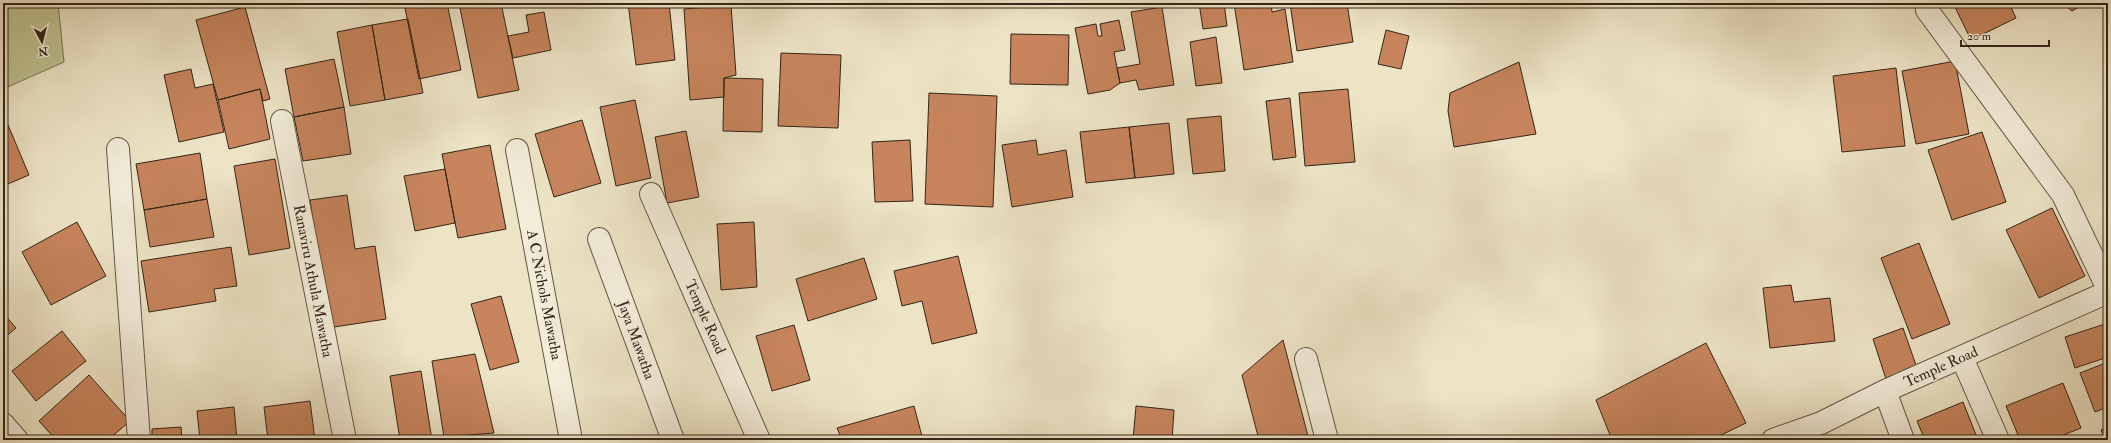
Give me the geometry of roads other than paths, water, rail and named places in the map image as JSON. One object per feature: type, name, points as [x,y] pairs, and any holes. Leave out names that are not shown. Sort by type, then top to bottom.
[{"type":"street","points":[[1927,10],[2063,195],[2108,289]]},
{"type":"street","name":"Ranaviru Athula Mawatha","points":[[282,121],[345,440]]},
{"type":"street","points":[[118,149],[139,440]]},
{"type":"street","name":"A C Nichols Mawatha","points":[[516,150],[570,440]]},
{"type":"street","name":"Temple Road","points":[[651,194],[759,440]]},
{"type":"street","name":"Jaya Mawatha","points":[[600,239],[673,440]]},
{"type":"street","name":"Temple Road","points":[[1773,440],[1824,432],[1885,391],[2108,292]]},
{"type":"street","points":[[1962,358],[1998,440]]},
{"type":"street","points":[[1306,359],[1327,440]]},
{"type":"street","points":[[1885,391],[1903,440]]},
{"type":"street","points":[[3,424],[17,440]]}]
